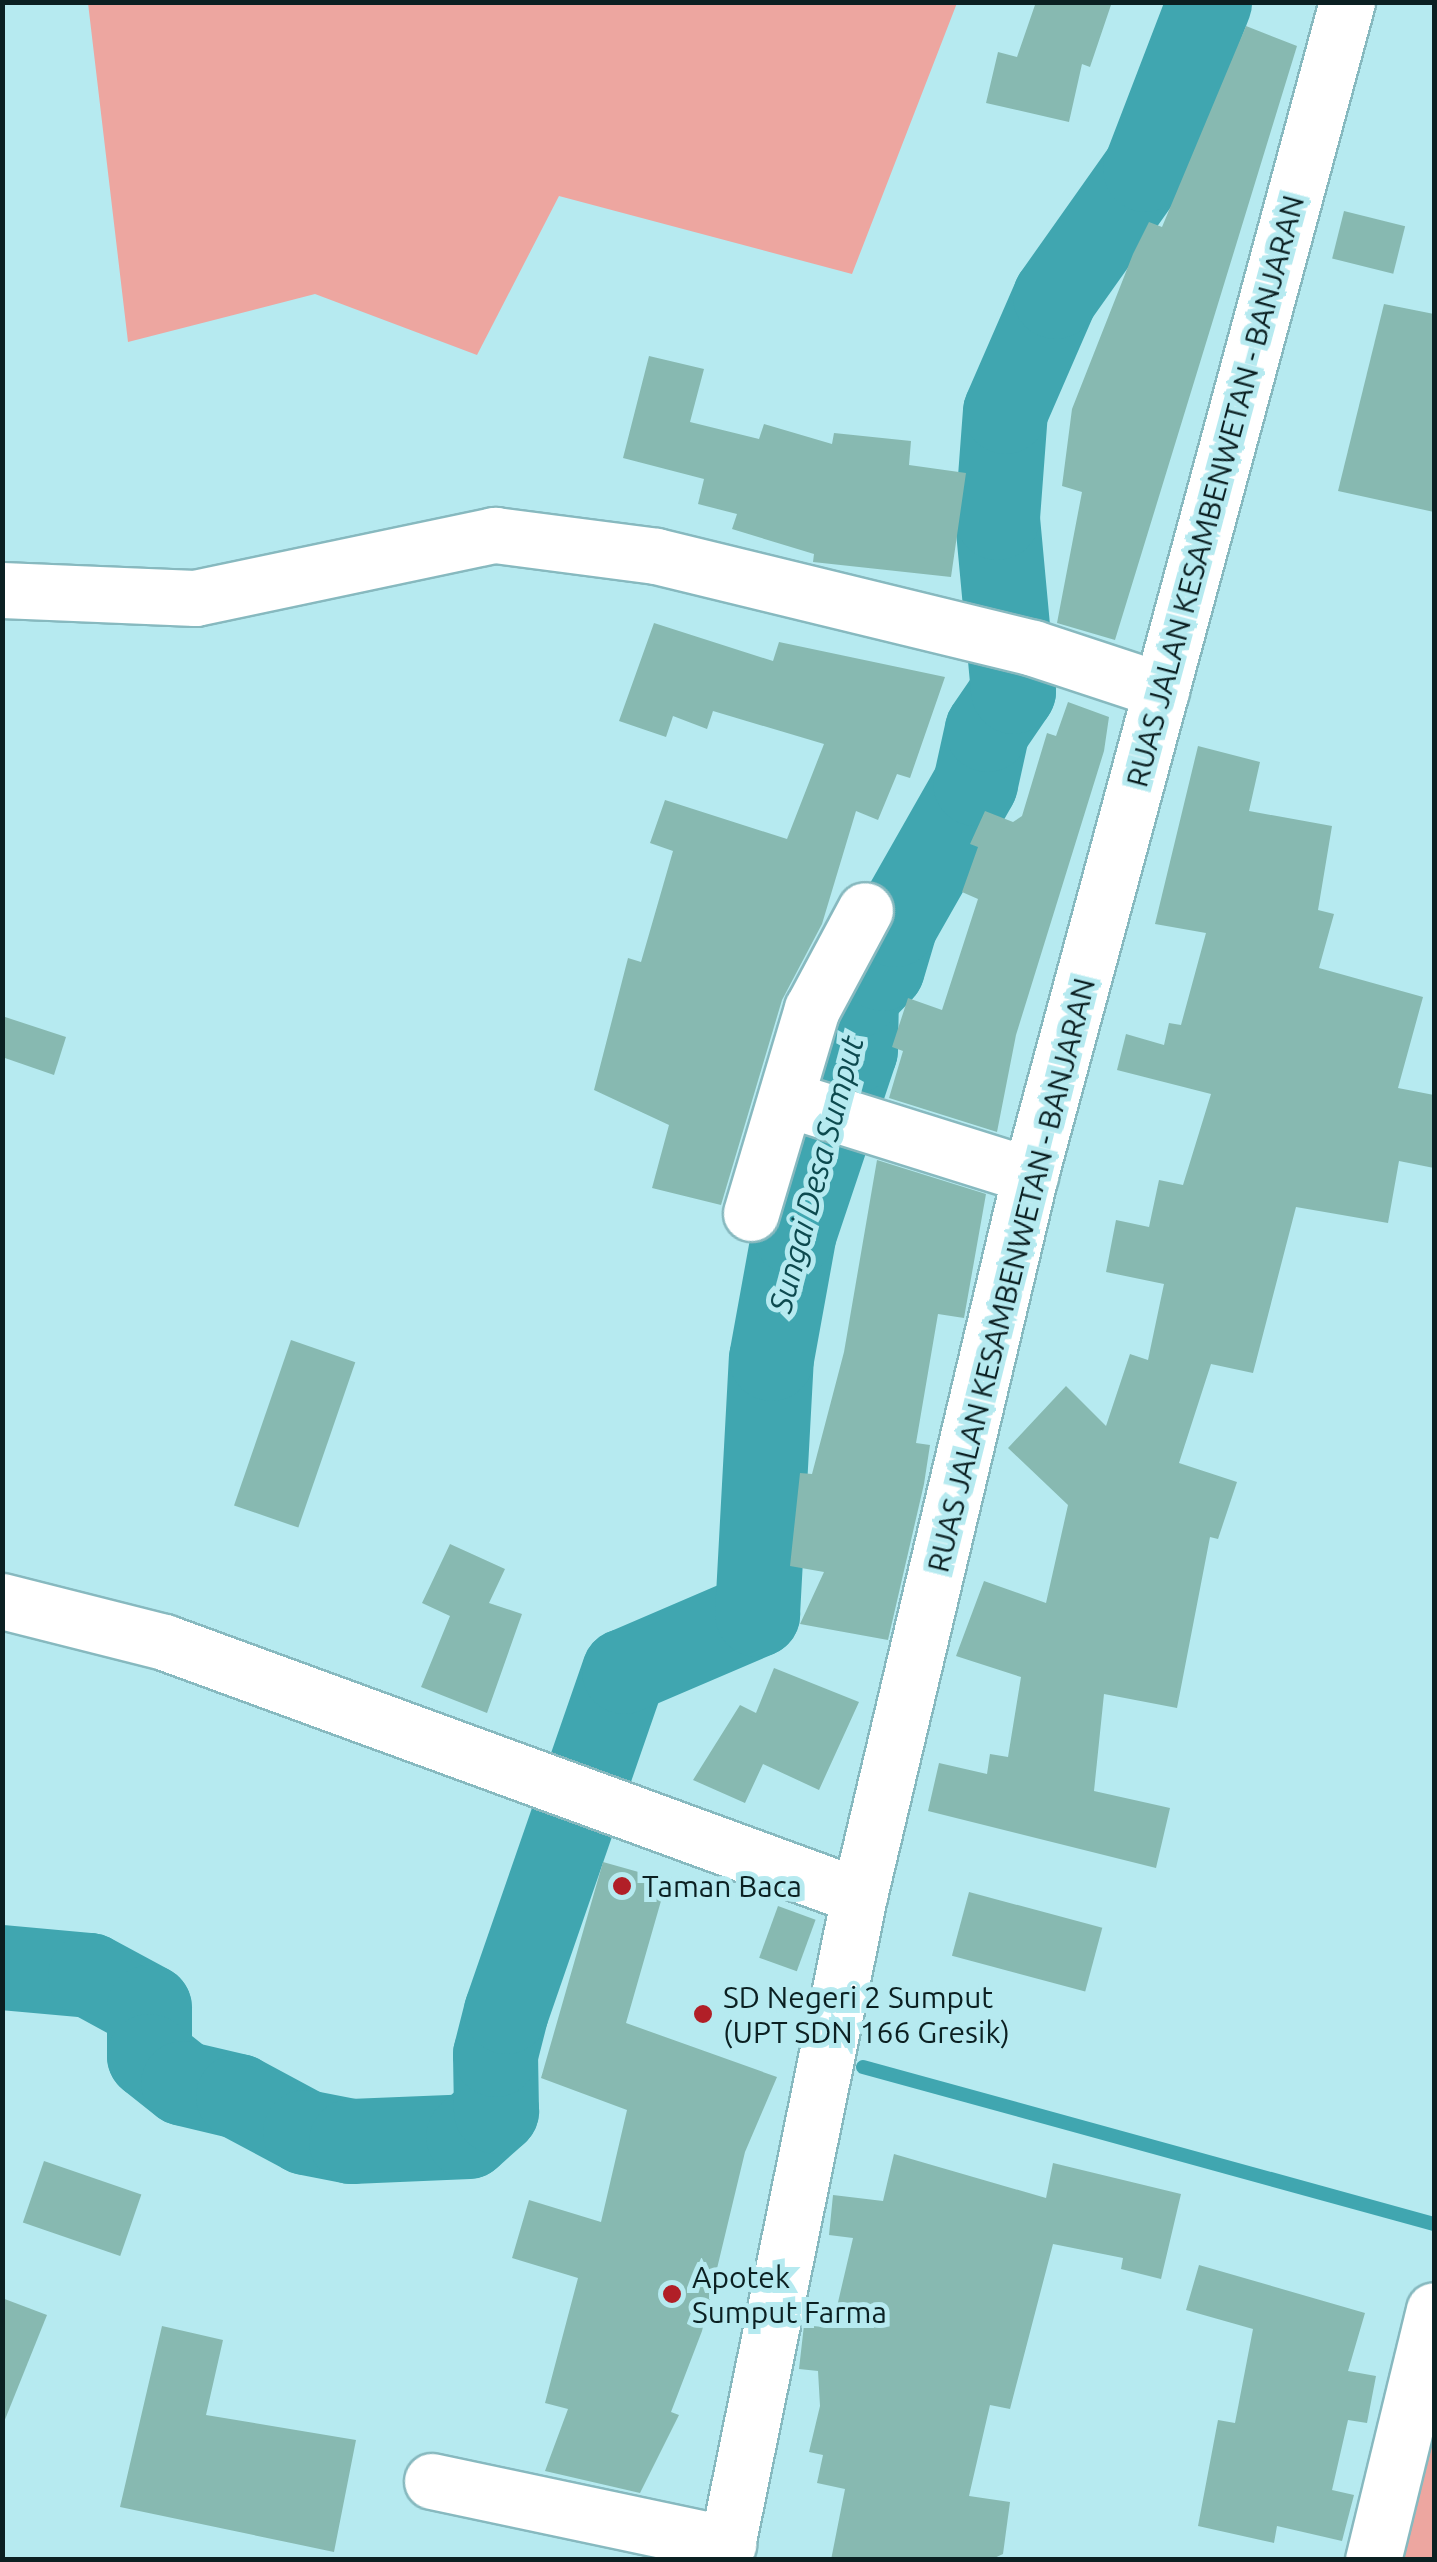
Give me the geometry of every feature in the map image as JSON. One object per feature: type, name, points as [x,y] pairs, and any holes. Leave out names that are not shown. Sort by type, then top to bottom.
[{"type":"street","name":"RUAS JALAN KESAMBENWETAN - BANJARAN","points":[[726,2552],[860,1896],[1030,1175],[1347,2]]},
{"type":"street","points":[[2,590],[195,598],[495,534],[656,556],[1014,644],[1161,690]]},
{"type":"street","points":[[751,1213],[812,1108],[812,1009],[865,910]]},
{"type":"street","points":[[812,1108],[1030,1175]]},
{"type":"street","points":[[2,1601],[164,1642],[634,1819],[860,1896]]},
{"type":"street","points":[[1374,2560],[1434,2310]]},
{"type":"street","points":[[432,2481],[726,2552]]},
{"type":"shaded area","points":[[88,2],[957,3],[852,274],[559,196],[477,355],[315,294],[128,342]]},
{"type":"shaded area","points":[[1434,2335],[1434,2559],[1383,2559]]},
{"type":"building","points":[[1036,2],[1112,2],[1090,67],[1082,64],[1069,122],[986,103],[998,52],[1017,57]]},
{"type":"building","points":[[1246,26],[1297,46],[1115,640],[1057,623],[1082,492],[1062,486],[1072,409],[1133,254],[1149,222],[1162,227]]},
{"type":"building","points":[[1344,211],[1405,226],[1393,274],[1332,259]]},
{"type":"building","points":[[1384,304],[1434,314],[1434,512],[1338,491]]},
{"type":"building","points":[[649,356],[704,369],[690,422],[759,439],[764,424],[832,444],[834,433],[911,441],[909,465],[966,473],[951,577],[813,562],[814,554],[732,529],[737,514],[698,504],[704,479],[623,458]]},
{"type":"building","points":[[654,623],[773,661],[779,642],[945,677],[910,778],[897,774],[878,820],[856,811],[822,924],[782,1000],[721,1205],[652,1188],[669,1125],[594,1090],[628,958],[641,962],[673,851],[650,843],[665,800],[787,839],[824,744],[713,711],[707,729],[673,716],[666,737],[619,721]]},
{"type":"building","points":[[1068,702],[1109,717],[1104,751],[1016,1035],[997,1132],[889,1098],[903,1051],[892,1047],[908,998],[942,1010],[978,899],[962,892],[978,847],[970,844],[985,811],[1013,822],[1022,816],[1047,733],[1056,736]]},
{"type":"building","points":[[1198,746],[1260,762],[1249,811],[1332,826],[1318,910],[1334,914],[1319,968],[1423,997],[1398,1088],[1434,1095],[1434,1168],[1399,1161],[1388,1223],[1296,1207],[1253,1373],[1211,1364],[1179,1463],[1237,1482],[1218,1539],[1210,1537],[1177,1708],[1104,1694],[1094,1791],[1170,1808],[1156,1868],[928,1811],[939,1763],[987,1774],[990,1754],[1008,1757],[1021,1677],[956,1656],[984,1581],[1046,1603],[1068,1505],[1008,1448],[1066,1386],[1106,1426],[1130,1354],[1148,1360],[1164,1284],[1106,1272],[1116,1220],[1149,1227],[1159,1180],[1183,1185],[1211,1094],[1117,1070],[1126,1034],[1164,1045],[1169,1023],[1181,1025],[1206,933],[1155,924]]},
{"type":"building","points":[[2,1016],[66,1037],[54,1075],[2,1057]]},
{"type":"building","points":[[877,1160],[986,1194],[964,1318],[938,1314],[916,1443],[930,1445],[888,1640],[800,1624],[824,1572],[790,1566],[800,1473],[812,1474],[844,1352]]},
{"type":"building","points":[[291,1340],[355,1362],[298,1528],[234,1505]]},
{"type":"building","points":[[450,1544],[505,1569],[489,1603],[522,1614],[487,1713],[421,1687],[450,1616],[422,1603]]},
{"type":"building","points":[[774,1668],[859,1702],[819,1790],[763,1764],[745,1803],[693,1780],[740,1705],[756,1713]]},
{"type":"building","points":[[603,1862],[667,1880],[626,2023],[777,2077],[745,2152],[702,2331],[671,2412],[679,2415],[640,2493],[545,2471],[568,2409],[545,2403],[578,2278],[512,2258],[529,2200],[601,2222],[627,2110],[541,2078]]},
{"type":"building","points":[[969,1892],[1102,1928],[1085,1991],[952,1956]]},
{"type":"building","points":[[778,1906],[816,1920],[797,1971],[759,1958]]},
{"type":"building","points":[[894,2154],[1046,2198],[1053,2163],[1181,2194],[1161,2279],[1121,2269],[1123,2258],[1053,2244],[1010,2409],[990,2405],[969,2496],[1010,2502],[1003,2554],[990,2560],[831,2560],[845,2489],[817,2483],[823,2455],[809,2452],[820,2406],[818,2371],[799,2369],[804,2325],[832,2328],[853,2238],[829,2235],[833,2195],[883,2201]]},
{"type":"building","points":[[44,2161],[141,2195],[120,2256],[23,2222]]},
{"type":"building","points":[[1199,2265],[1365,2313],[1348,2371],[1376,2376],[1367,2423],[1348,2420],[1332,2490],[1354,2495],[1342,2541],[1277,2526],[1274,2543],[1198,2526],[1218,2420],[1235,2423],[1253,2329],[1186,2310]]},
{"type":"building","points":[[2,2298],[47,2315],[4,2422],[2,2421]]},
{"type":"building","points":[[162,2326],[223,2340],[206,2415],[356,2440],[334,2552],[120,2507]]},
{"type":"waterway","name":"Sungai Desa Sumput","points":[[2,1967],[90,1975],[149,2007],[149,2056],[183,2083],[238,2096],[305,2132],[351,2141],[468,2136],[496,2111],[495,2054],[506,2011],[624,1671],[757,1614],[771,1358],[794,1232],[855,1050],[856,995],[882,968],[895,924],[975,783],[987,729],[1013,691],[997,517],[1005,411],[1055,296],[1145,169],[1209,2]]},
{"type":"waterway","points":[[863,2067],[1434,2224]]},
{"type":"place","name":"Taman Baca","points":[[622,1886]]},
{"type":"place","name":"SD Negeri 2 Sumput (UPT SDN 166 Gresik)","points":[[703,2014]]},
{"type":"place","name":"Apotek Sumput Farma","points":[[672,2294]]}]
